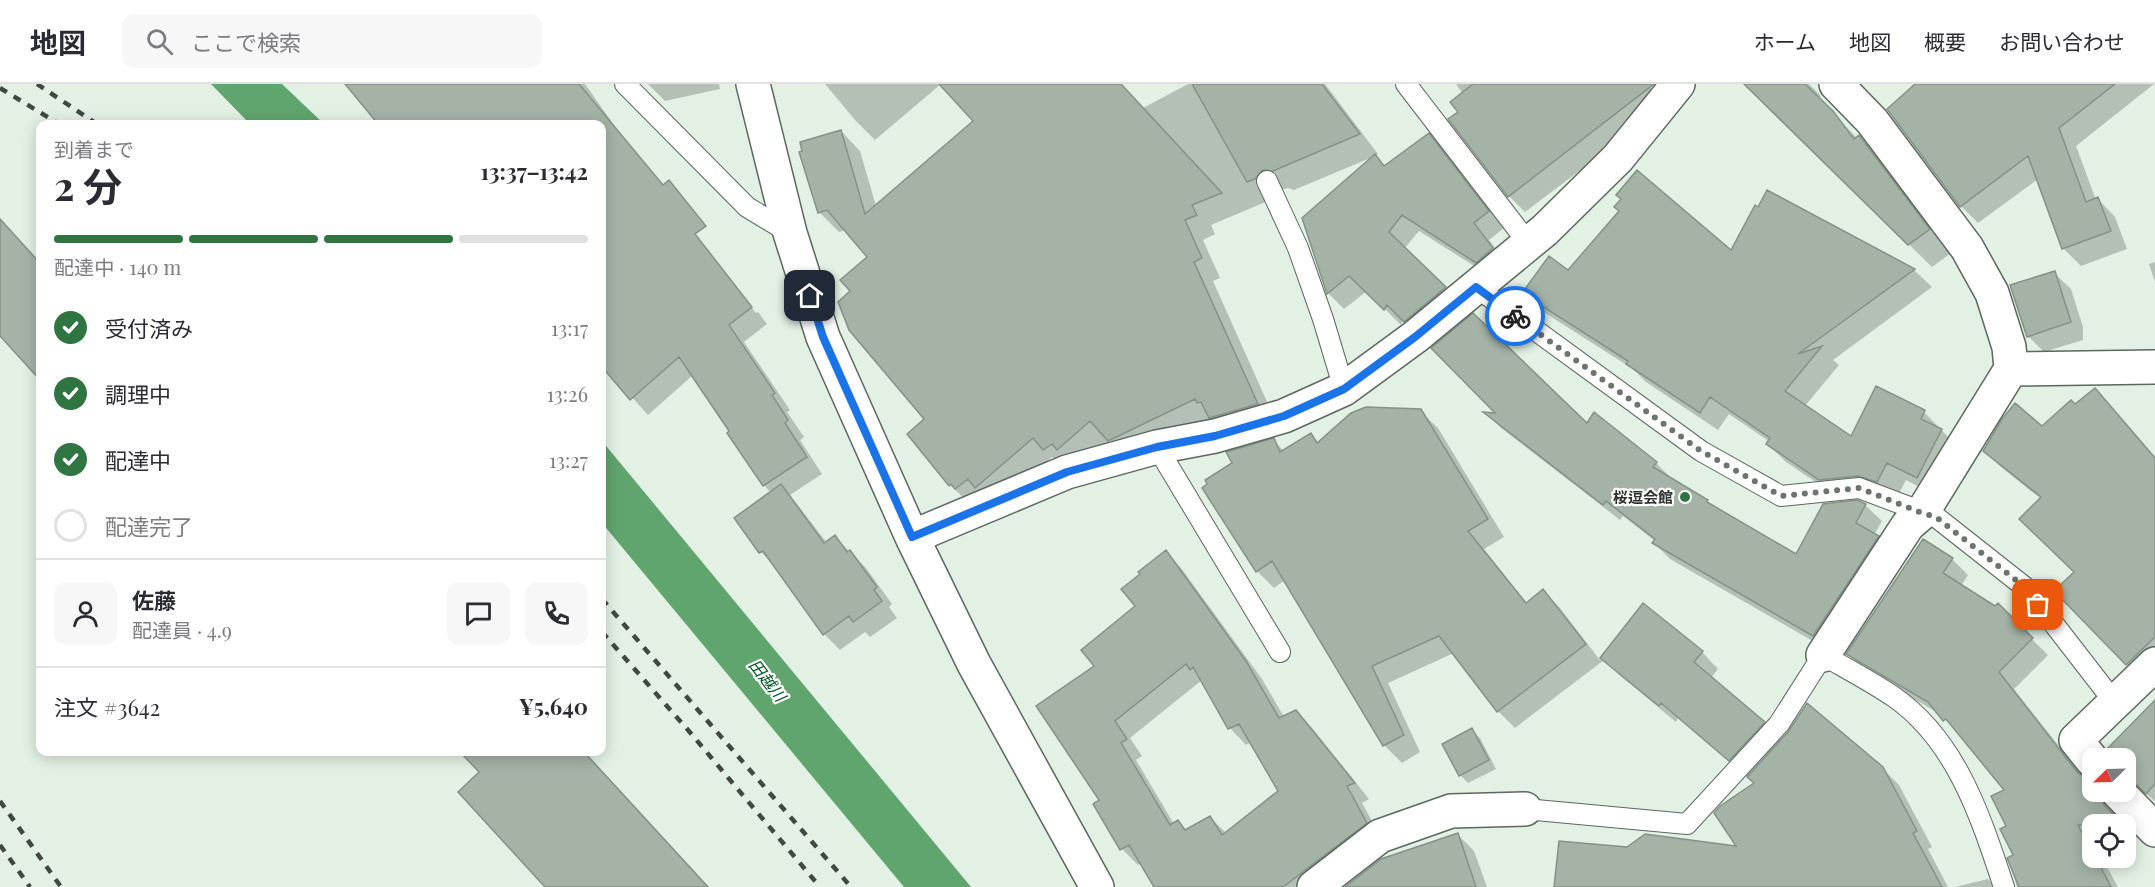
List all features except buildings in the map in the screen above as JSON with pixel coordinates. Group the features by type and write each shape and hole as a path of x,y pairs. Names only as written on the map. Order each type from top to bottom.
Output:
{"street":[{"path":"753,84 790,233 823,337 912,537 974,664 1097,887"},
{"path":"912,537 1067,472 1157,447 1215,436 1284,416 1344,389 1415,337 1529,244 1618,158 1678,84"},
{"path":"1823,655 1908,525 1922,513 2011,369 2009,347 1992,293 1967,248 1872,121 1836,84"},
{"path":"2011,369 2155,367"},
{"path":"2082,748 2076,740 2155,664"},
{"path":"2128,802 2155,830"},
{"path":"1314,887 1380,836 1451,811 1525,809"}],"lane":[{"path":"625,84 747,207 790,233"},
{"path":"1406,84 1529,244"},
{"path":"1267,181 1298,248 1344,389"},
{"path":"1476,287 1701,451 1781,496 1859,488 1936,517 2026,588 2115,704"},
{"path":"1157,447 1280,652"},
{"path":"1525,809 1687,824 1779,724 1823,655 1895,698 1930,729 1957,767 1984,825 2004,887"}],"water":[{"path":"211,84 282,84 320,120 246,120"},
{"name":"田越川","path":"606,446 971,887 904,887 606,528"}],"railway":[{"path":"37,84 91,120"},
{"path":"0,88 52,120"},
{"path":"606,604 851,887"},
{"path":"606,637 820,887"},
{"path":"0,801 61,887"},
{"path":"0,845 30,887"}],"way so far":[{"path":"1515,316 1701,451 1781,496 1859,488 1936,517 2026,588 2038,605"}],"place":[{"name":"桜逗会館","path":"1685,497"}],"route":[{"path":"810,296 823,337 912,537 1067,472 1157,447 1215,436 1284,416 1344,389 1415,337 1476,287 1515,316"}]}
